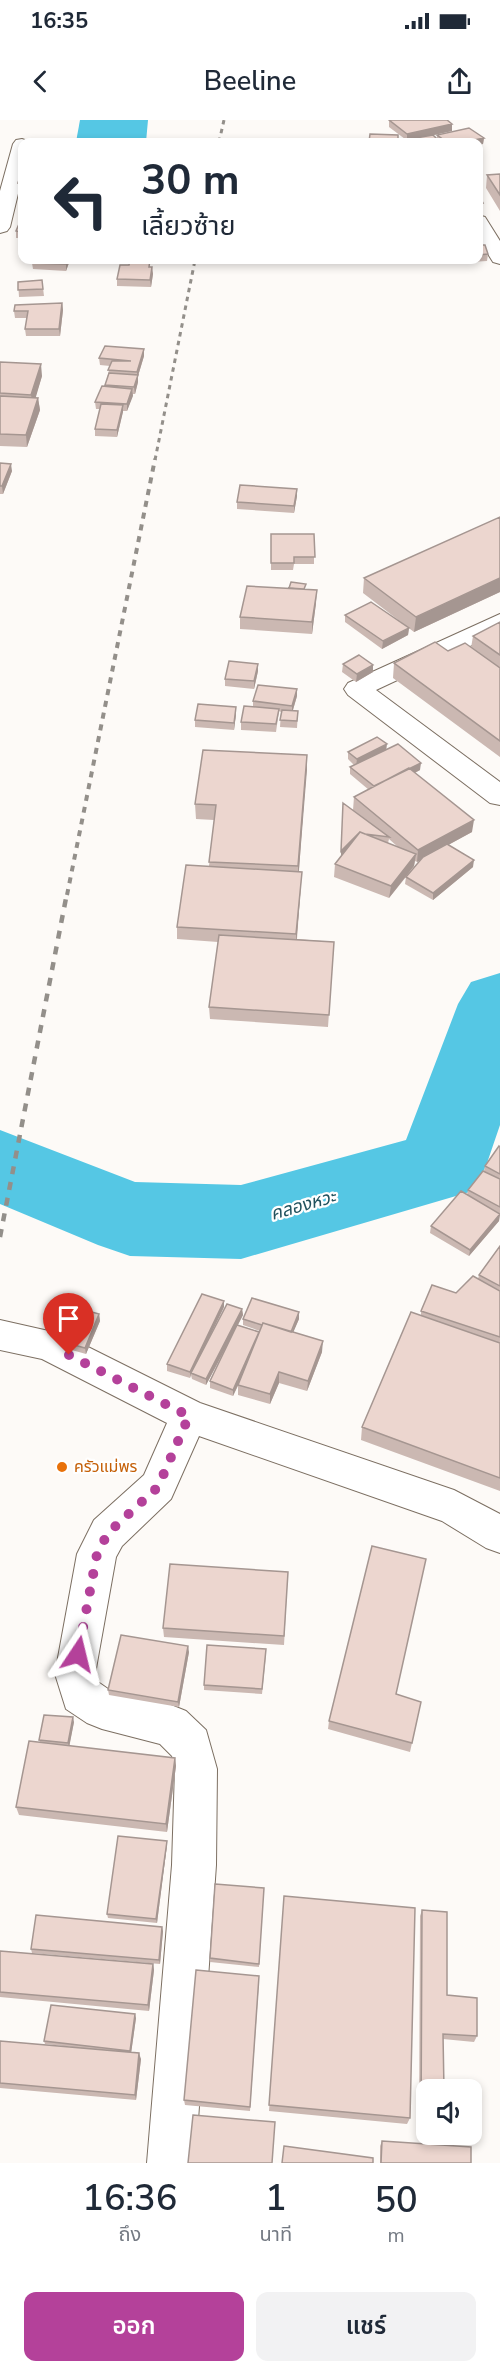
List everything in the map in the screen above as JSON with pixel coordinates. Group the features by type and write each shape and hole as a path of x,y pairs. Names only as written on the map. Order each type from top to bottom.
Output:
{"street":[{"path":"0,227 18,161"},
{"path":"483,229 500,258"},
{"path":"500,622 357,689 500,796"},
{"path":"0,1335 49,1345 189,1416 454,1508 500,1535"},
{"path":"171,2163 194,1865 196,1768 191,1745 171,1726 102,1709 81,1695 75,1674 97,1554 108,1533 158,1487 189,1416"}],"water":[{"path":"80,120 148,120 146,138 77,138"}],"building":[{"path":"389,120 447,120 452,124 407,134"},
{"path":"469,128 484,138 441,138 437,135"},
{"path":"370,134 398,135 398,138 370,138"},
{"path":"433,135 436,138 416,138"},
{"path":"500,174 500,195 487,175"},
{"path":"483,245 485,245 488,254 483,254"},
{"path":"149,264 149,267 152,267 150,280 117,279 120,265"},
{"path":"42,280 43,289 18,290 18,282"},
{"path":"62,303 59,329 25,329 28,311 14,311 15,305"},
{"path":"105,346 144,349 137,372 108,370 112,361 131,361 99,358"},
{"path":"0,362 41,364 31,395 0,393"},
{"path":"109,373 138,375 134,387 105,385"},
{"path":"102,386 132,389 127,404 95,402"},
{"path":"0,396 38,398 26,435 0,434"},
{"path":"101,404 123,405 117,430 95,429"},
{"path":"0,463 11,464 2,486 0,486"},
{"path":"240,485 297,489 294,506 237,502"},
{"path":"500,517 500,578 416,617 364,578"},
{"path":"271,534 314,534 315,557 294,557 294,563 271,563"},
{"path":"291,582 306,584 304,589 289,588"},
{"path":"247,586 317,590 312,622 240,617"},
{"path":"371,602 409,628 383,641 345,615"},
{"path":"500,622 500,655 473,636"},
{"path":"435,642 448,651 465,643 500,668 500,741 394,663"},
{"path":"359,655 373,665 357,674 343,664"},
{"path":"229,661 258,664 254,681 225,679"},
{"path":"258,685 297,689 292,706 253,701"},
{"path":"198,704 236,707 234,723 195,720"},
{"path":"244,706 279,709 276,724 241,722"},
{"path":"282,710 298,711 297,721 280,720"},
{"path":"377,737 387,744 357,759 348,752"},
{"path":"398,744 421,763 374,786 350,767"},
{"path":"203,750 307,755 298,866 209,862 216,805 195,804"},
{"path":"409,768 474,820 418,850 354,797"},
{"path":"343,803 389,837 360,832 341,851"},
{"path":"360,832 416,854 391,886 335,864"},
{"path":"447,844 474,860 433,893 406,877 423,857"},
{"path":"186,865 302,872 296,934 177,927"},
{"path":"219,935 334,942 329,1015 209,1007"},
{"path":"500,1147 500,1174 485,1166"},
{"path":"483,1171 500,1179 500,1207 468,1190"},
{"path":"461,1191 500,1214 470,1250 431,1226"},
{"path":"500,1246 500,1286 479,1275"},
{"path":"473,1276 500,1291 500,1337 421,1311 432,1285 456,1293"},
{"path":"202,1294 224,1301 190,1372 167,1364"},
{"path":"252,1298 299,1312 291,1332 243,1319"},
{"path":"227,1304 242,1309 206,1379 191,1373"},
{"path":"81,1309 99,1314 85,1348 67,1343"},
{"path":"411,1312 500,1343 500,1478 362,1427"},
{"path":"263,1323 323,1341 308,1381 279,1372 270,1394 238,1385"},
{"path":"237,1325 259,1332 233,1390 210,1381"},
{"path":"372,1546 426,1559 396,1694 421,1702 412,1743 329,1721"},
{"path":"170,1564 288,1572 284,1636 163,1628"},
{"path":"121,1635 188,1646 178,1702 108,1690"},
{"path":"207,1645 266,1649 262,1689 204,1685"},
{"path":"44,1715 73,1717 68,1743 39,1740"},
{"path":"29,1741 175,1758 166,1824 16,1807"},
{"path":"118,1836 167,1841 156,1919 107,1914"},
{"path":"215,1884 264,1888 259,1964 210,1958"},
{"path":"284,1896 415,1908 410,2118 269,2105"},
{"path":"422,1910 447,1912 447,1995 477,1998 477,2036 443,2034 444,2079 421,2079"},
{"path":"36,1915 162,1927 159,1960 31,1949"},
{"path":"0,1951 153,1964 148,2005 0,1992"},
{"path":"196,1970 259,1976 250,2107 184,2100"},
{"path":"51,2005 135,2014 130,2051 44,2041"},
{"path":"0,2041 139,2053 135,2095 0,2083"},
{"path":"193,2115 275,2122 272,2163 188,2163"},
{"path":"382,2141 471,2147 471,2163 381,2163"},
{"path":"284,2146 373,2158 373,2163 282,2163"}],"waterway":[{"name":"คลองหวะ","path":"0,1166 130,1219 241,1222 441,1166 500,1004"}],"railway":[{"path":"220,138 224,120"},
{"path":"155,460 194,264"},
{"path":"67,895 155,459"},
{"path":"0,1237 67,893"}],"place":[{"name":"ครัวแม่พร","path":"62,1467"}],"route":[{"path":"69,1355 189,1416 158,1487 108,1533 97,1554 78,1654"}]}
